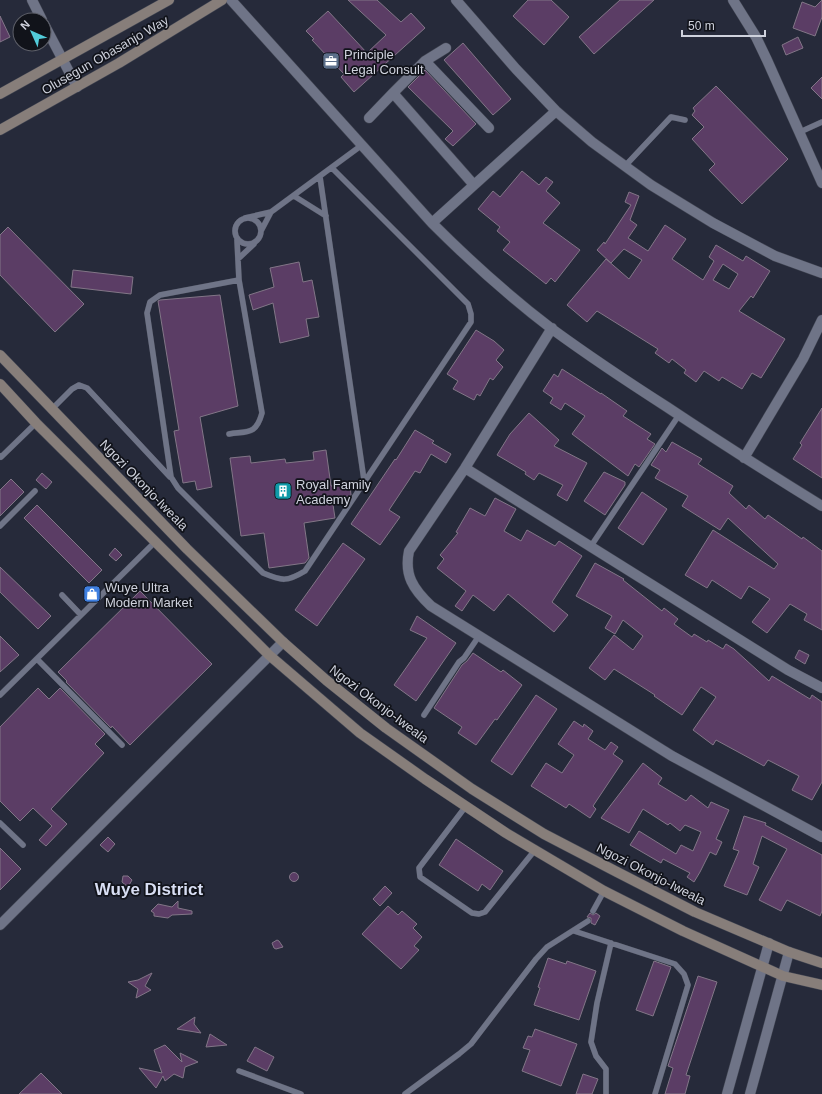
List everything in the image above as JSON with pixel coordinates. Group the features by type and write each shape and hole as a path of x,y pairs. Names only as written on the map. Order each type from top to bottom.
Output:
{"street":[{"path":"32,0 38,12"},
{"name":"Olusegun Obasanjo Way","path":"0,94 169,0"},
{"name":"Olusegun Obasanjo Way","path":"0,130 120,64 222,0"},
{"path":"231,0 432,223 458,249 552,328 744,458 822,506"},
{"path":"456,0 556,111 592,142 651,185 713,224 775,256 822,273"},
{"path":"733,0 756,37 768,60 822,184"},
{"path":"52,40 77,87"},
{"path":"369,118 425,61 446,48"},
{"path":"425,61 489,128"},
{"path":"393,93 474,184"},
{"path":"432,223 556,111"},
{"path":"744,458 803,359 822,320"},
{"path":"552,328 465,468 409,551 407,561 408,572 413,585 430,606 672,756 822,837"},
{"name":"Ngozi Okonjo-Iweala","path":"0,355 187,549 283,642 326,680 386,728 472,789 544,834 689,908 790,952 822,963"},
{"path":"0,384 155,542 269,655 360,733 506,833 604,890 682,931 762,967 783,976 822,985"},
{"path":"465,468 788,670 822,688"},
{"path":"0,925 283,642"},
{"path":"727,1094 769,943"},
{"path":"750,1094 790,952"}],"lane":[{"path":"625,166 672,117 685,120"},
{"path":"800,132 822,122"},
{"path":"229,434 253,430 259,424 262,413 239,280 237,240 234,231 235,227 237,223 245,218 271,212 362,145"},
{"path":"52,409 72,389 79,385 87,388 171,477 178,488 263,573 277,579 292,579 305,571 364,480 471,322 471,314 468,304 332,168"},
{"path":"320,177 364,480"},
{"path":"294,196 326,216"},
{"path":"238,259 260,236 271,212"},
{"path":"245,218 254,220 260,227 261,231"},
{"path":"237,240 245,245 254,243"},
{"path":"171,477 147,313 150,302 160,295 239,280"},
{"path":"591,546 679,415"},
{"path":"0,456 1,457 36,422"},
{"path":"0,526 35,491"},
{"path":"0,695 155,542"},
{"path":"62,595 81,615"},
{"path":"424,716 458,662 464,658 479,636"},
{"path":"37,658 122,745"},
{"path":"466,806 419,868 419,873 420,877 472,913 479,914 484,912 535,850"},
{"path":"0,823 23,845"},
{"path":"593,912 604,890"},
{"path":"405,1094 471,1044 536,959 547,947 588,921"},
{"path":"574,931 675,964 684,974 688,985 655,1094"},
{"path":"606,1094 606,1069 596,1056 591,1042 597,1003 611,943"},
{"path":"240,1071 301,1094"}],"building":[{"path":"348,0 377,0 401,22 411,13 425,28 354,92 341,77 344,74 312,40 314,39 306,31 328,11 367,53 386,35"},
{"path":"528,0 551,0 569,17 544,45 513,16"},
{"path":"620,0 654,0 594,54 579,37"},
{"path":"822,0 822,17 815,36 793,28 802,2 815,7"},
{"path":"0,16 10,37 0,42"},
{"path":"798,37 803,48 786,55 782,45"},
{"path":"463,43 511,99 493,115 444,60"},
{"path":"425,70 476,124 453,146 445,139 453,131 408,87"},
{"path":"822,77 822,99 811,88"},
{"path":"716,86 788,159 742,204 709,170 715,164 692,139 704,127 692,115 695,111 693,108"},
{"path":"522,171 539,185 546,177 553,182 546,191 560,203 543,223 580,250 555,282 551,278 546,284 503,250 510,242 497,231 500,227 478,209 493,191 500,197"},
{"path":"629,192 639,196 630,220 637,225 628,238 648,251 665,225 686,239 672,259 703,280 714,261 709,257 716,245 743,261 746,256 770,271 753,298 751,296 739,311 785,339 761,378 752,373 742,389 722,377 719,381 704,371 696,382 684,373 686,370 672,359 669,363 655,353 658,349 597,311 587,322 567,305 606,259 629,279 642,260 624,249 611,263 597,250 604,242 605,244 631,205 625,202","holes":["723,264 738,274 729,289 713,280"]},
{"path":"8,227 84,304 55,332 0,275 0,235"},
{"path":"299,262 303,282 312,280 319,317 306,319 309,336 280,343 273,303 253,310 249,295 274,287 270,268"},
{"path":"73,270 133,277 131,294 71,287"},
{"path":"220,295 238,406 200,417 212,487 197,490 195,481 183,483 174,431 179,430 158,301"},
{"path":"476,330 494,341 504,350 496,360 503,367 493,380 490,378 480,396 477,394 474,400 453,389 458,381 447,374"},
{"path":"562,369 627,411 623,416 651,434 647,439 655,444 639,467 635,464 628,476 572,434 585,416 565,403 561,410 550,403 553,398 543,391 554,374 558,377"},
{"path":"822,408 822,478 793,459 802,445 800,443"},
{"path":"529,413 559,440 554,446 587,463 567,501 557,495 563,485 539,473 534,480 525,474 526,472 497,455 510,434"},
{"path":"415,430 434,441 432,443 451,454 446,463 431,454 420,473 415,471 389,510 400,517 380,545 351,524"},
{"path":"672,442 702,459 698,464 733,486 729,493 746,509 749,505 765,519 768,515 822,551 822,630 804,620 807,614 790,604 767,633 752,622 770,599 749,586 741,599 712,580 707,588 685,575 713,530 774,569 778,564 728,518 720,530 682,506 688,496 655,478 660,470 651,465 662,448 666,452"},
{"name":"Royal Family Academy","path":"326,450 331,486 350,485 351,495 332,498 335,518 304,523 309,558 305,563 269,568 264,533 241,536 230,458 250,456 251,463 285,459 286,463 314,460 313,452"},
{"path":"604,472 625,482 625,485 605,515 584,501"},
{"path":"42,473 52,482 46,489 36,480"},
{"path":"11,479 24,492 0,516 0,490"},
{"path":"642,492 667,509 643,545 618,528"},
{"path":"495,498 516,509 504,531 521,541 527,530 555,546 559,541 582,556 552,602 568,615 554,632 508,594 494,611 473,595 462,611 455,606 466,591 437,568 444,559 440,555 458,533 456,532 470,508 485,516"},
{"path":"37,505 102,570 89,583 24,518"},
{"path":"343,543 365,559 317,626 295,610"},
{"path":"115,548 122,555 116,561 109,555"},
{"path":"595,563 624,579 623,580 662,611 664,608 678,619 674,624 692,637 694,634 723,649 726,644 734,649 769,681 772,676 810,699 812,695 822,702 822,782 812,800 792,790 799,776 768,760 764,766 716,740 713,745 693,730 716,697 701,687 682,715 654,696 655,695 614,669 605,680 589,668 614,635 633,650 643,636 623,620 615,634 605,628 612,616 576,596"},
{"path":"0,567 51,616 38,629 0,592"},
{"path":"140,591 212,664 130,745 112,726 111,728 58,672"},
{"path":"417,616 456,643 416,701 394,685 427,638 410,630"},
{"path":"0,636 19,655 0,672"},
{"path":"799,650 809,655 805,664 795,658"},
{"path":"473,653 501,672 503,670 522,685 497,720 495,719 476,745 458,733 462,727 434,708 462,665"},
{"path":"38,688 49,699 60,688 105,734 95,744 104,753 51,809 67,824 46,846 39,840 52,826 33,808 20,821 0,801 0,727"},
{"path":"536,695 557,709 512,775 491,761"},
{"path":"574,721 583,727 584,724 593,731 588,739 605,750 611,742 618,747 613,754 623,761 593,806 596,809 590,818 569,804 566,808 531,786 546,763 562,773 574,755 558,744"},
{"path":"643,763 662,778 658,784 686,801 691,795 708,808 711,802 729,810 716,839 722,842 716,855 710,852 694,882 687,877 690,873 663,859 661,863 630,845 639,831 676,854 681,845 693,851 701,832 685,825 680,831 670,823 668,825 643,809 629,833 601,818"},
{"path":"744,816 766,823 765,825 822,855 822,911 820,916 787,900 781,911 759,900 787,849 762,836 753,864 759,867 747,895 724,886 739,851 733,849"},
{"path":"108,837 115,844 108,852 100,845"},
{"path":"456,839 503,871 490,890 482,884 478,891 439,865"},
{"path":"0,848 21,869 0,890"},
{"path":"292,873 296,873 298,877 296,881 292,881 290,879 290,875"},
{"path":"123,876 128,876 132,880 128,887 122,882"},
{"path":"385,886 392,893 380,906 373,899"},
{"path":"178,901 178,908 192,911 192,914 172,915 168,918 154,916 154,913 151,911 158,904 172,907"},
{"path":"388,906 398,915 402,911 417,924 413,928 422,937 414,946 419,950 401,969 362,934"},
{"path":"590,913 593,915 596,913 600,916 595,925 591,923 591,918 587,917"},
{"path":"277,940 283,947 276,949 274,948 272,943"},
{"path":"548,958 566,964 567,961 596,971 579,1020 534,1005 540,988 538,987"},
{"path":"654,961 671,967 653,1016 636,1010"},
{"path":"152,973 145,986 151,990 136,998 138,989 128,982 138,980"},
{"path":"698,976 717,982 686,1075 690,1076 685,1094 665,1094 673,1068 668,1066"},
{"path":"195,1017 194,1024 201,1033 177,1029"},
{"path":"535,1029 577,1044 561,1086 522,1071 530,1050 523,1048 528,1036 532,1037"},
{"path":"210,1034 227,1045 206,1047"},
{"path":"165,1045 182,1062 180,1053 198,1062 185,1067 183,1078 174,1074 165,1081 163,1076 156,1088 139,1068 162,1073 154,1050"},
{"path":"255,1047 274,1057 267,1071 247,1061"},
{"path":"41,1073 62,1094 19,1094"},
{"path":"583,1074 598,1079 592,1094 576,1094"}],"place":[{"name":"Principle Legal Consult","path":"331,61"},
{"name":"Royal Family Academy","path":"283,491"},
{"name":"Wuye Ultra Modern Market","path":"92,594"}],"district":[{"name":"Wuye District","path":"149,889"}]}
